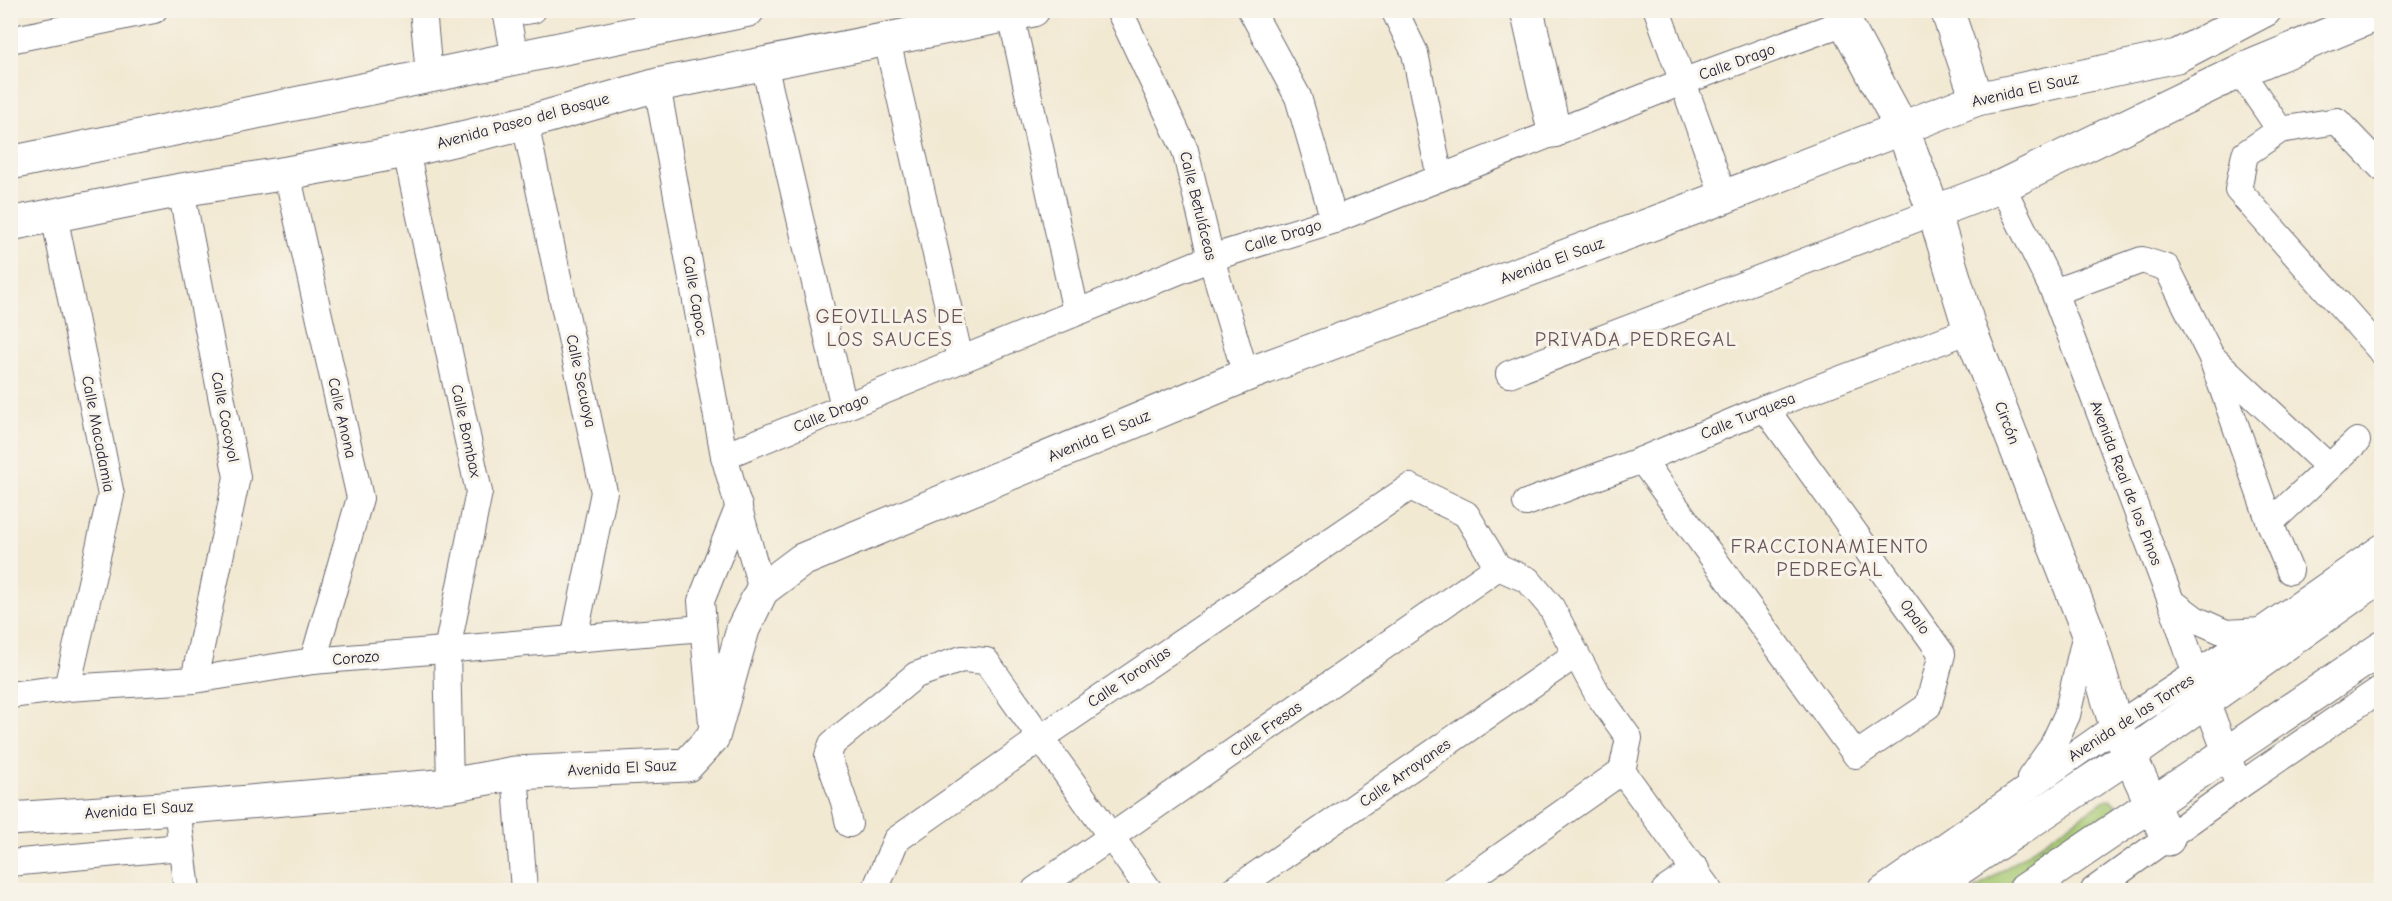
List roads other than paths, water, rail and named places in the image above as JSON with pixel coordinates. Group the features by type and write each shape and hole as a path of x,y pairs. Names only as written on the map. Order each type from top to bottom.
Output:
{"main road":[{"path":"10,163 748,10"},
{"path":"1527,10 1554,131"},
{"path":"1947,10 1977,99"},
{"name":"Avenida El Sauz","path":"10,819 177,808 450,785 515,773 687,765 713,737 743,629 762,590 802,560 1246,375 1724,197 1977,99 2176,56 2257,12"},
{"path":"1934,212 2002,186 2240,71 2382,12"},
{"name":"Avenida Paseo del Bosque","path":"10,224 181,190 406,151 525,123 657,85 1022,13"},
{"name":"Circón","path":"1843,16 1902,128 1934,212 1970,330 2087,629 2116,726 2168,839"},
{"name":"Avenida de las Torres","path":"1927,891 2130,755 2201,688 2382,574"},
{"path":"2025,891 2382,648"}],"street":[{"path":"10,40 154,10"},
{"path":"423,10 429,75"},
{"path":"515,58 506,12 533,10"},
{"name":"Calle Betuláceas","path":"1119,10 1185,150 1211,258 1246,375"},
{"path":"1251,10 1298,97 1334,220"},
{"path":"1394,10 1415,53 1440,178"},
{"path":"1659,11 1724,197"},
{"path":"1022,13 1076,312"},
{"name":"Calle Drago","path":"724,456 1211,258 1334,220 1843,16"},
{"path":"887,40 960,359"},
{"path":"764,64 844,407"},
{"path":"2240,71 2280,130"},
{"name":"Calle Capoc","path":"657,85 724,456 762,590"},
{"path":"2382,168 2337,122 2280,130 2245,154 2238,190 2382,352"},
{"name":"Calle Secuoya","path":"525,123 604,492 574,639"},
{"name":"Calle Bombax","path":"406,151 479,492 447,650 450,785"},
{"name":"Calle Anona","path":"286,173 360,498 313,661"},
{"name":"Avenida Real de los Pinos","path":"2002,186 2054,292 2239,786"},
{"name":"Calle Cocoyol","path":"181,190 237,477 194,680"},
{"path":"1509,374 1934,212"},
{"name":"Calle Macadamia","path":"54,215 111,495 67,688"},
{"path":"2054,292 2142,260 2167,268 2211,356 2270,523 2290,571"},
{"name":"Calle Turquesa","path":"1526,503 1642,460 1765,408 1970,330"},
{"path":"2211,356 2330,467"},
{"name":"Opalo","path":"1642,460 1856,755 1928,706 1942,654 1765,408"},
{"path":"2270,523 2356,441"},
{"name":"Calle Toronjas","path":"874,891 896,840 1041,738 1410,487 1466,514 1498,567"},
{"path":"713,737 701,601 739,507"},
{"name":"Avenida de las Torres","path":"1882,891 2116,726 2201,688 2261,632 2382,547"},
{"path":"1453,891 1622,771 1629,738 1597,693 1551,607 1528,580 1498,567"},
{"name":"Calle Fresas","path":"1035,891 1498,567"},
{"path":"2170,601 2195,619 2226,633 2261,632"},
{"name":"Corozo","path":"10,695 67,688 194,680 313,661 703,628"},
{"path":"2017,795 2052,747 2067,715 2087,629"},
{"name":"Calle Arrayanes","path":"1234,891 1575,655"},
{"path":"849,824 828,756 832,744 916,675 962,659 986,661 1149,891"},
{"path":"2094,891 2239,786 2382,688"},
{"path":"1622,771 1696,869 1709,891"},
{"path":"515,773 524,891"},
{"path":"177,808 187,891"},
{"path":"10,863 181,847"},
{"path":"1665,891 1696,869"}],"district":[{"name":"GEOVILLAS DE LOS SAUCES","path":"890,328"},
{"name":"PRIVADA PEDREGAL","path":"1636,339"},
{"name":"FRACCIONAMIENTO PEDREGAL","path":"1830,558"}]}
